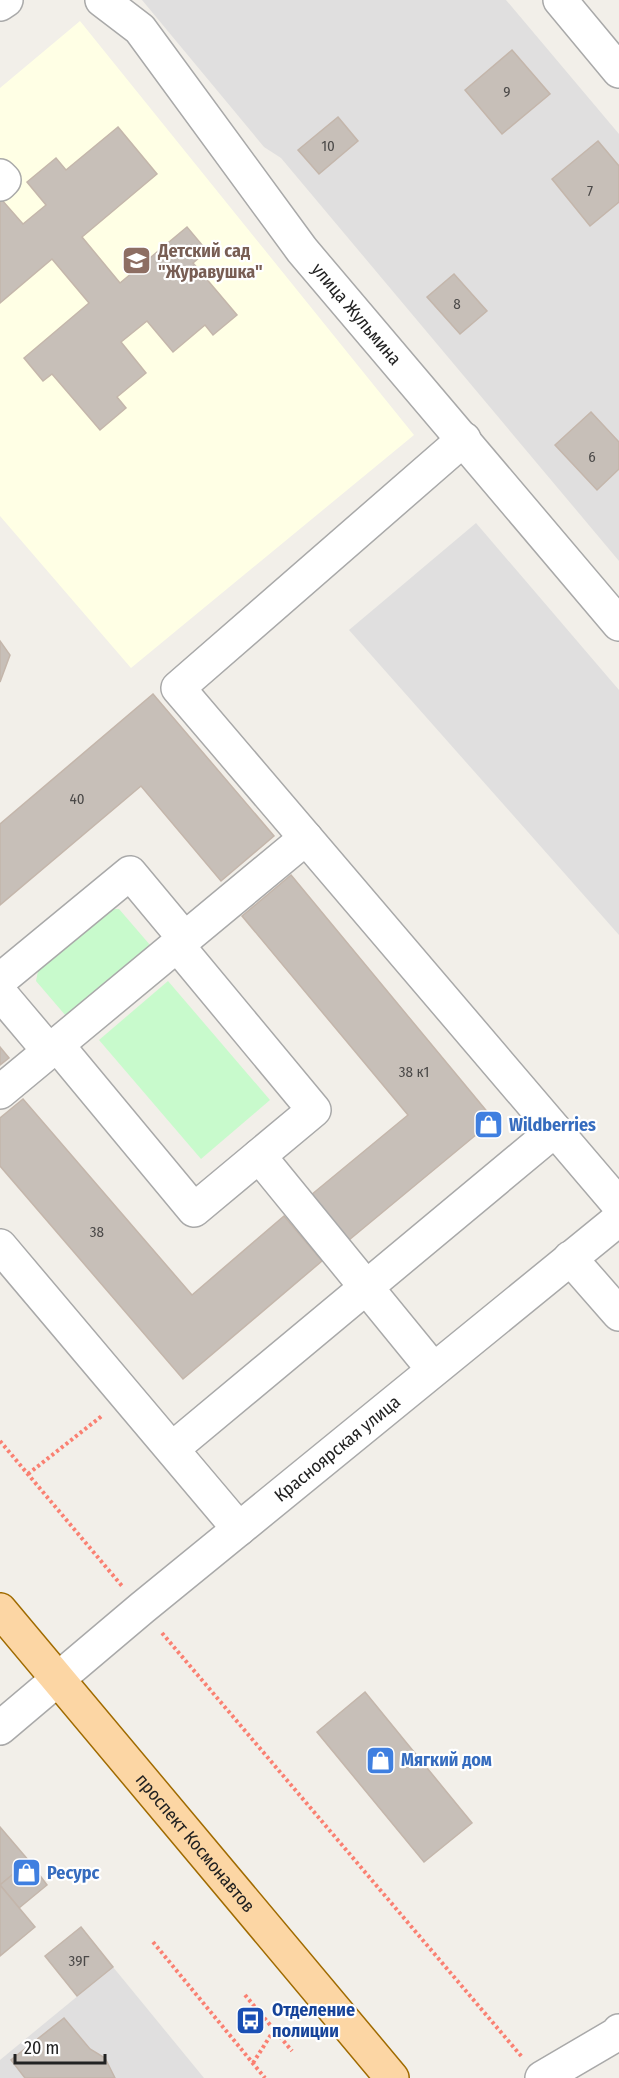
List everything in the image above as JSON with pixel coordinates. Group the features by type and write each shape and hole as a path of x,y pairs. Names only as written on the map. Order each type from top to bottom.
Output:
{"main road":[{"name":"проспект Космонавтов","path":"0,1610 392,2078"}],"street":[{"path":"0,4 6,0"},
{"name":"улица Жульмина","path":"102,0 140,29 302,250 619,624"},
{"path":"561,0 619,71"},
{"path":"0,176 4,180 0,184"},
{"path":"464,439 178,688 619,1205"},
{"path":"0,1092 306,838"},
{"path":"0,980 130,873 181,942 314,1110 194,1210 53,1048 0,993"},
{"path":"172,1449 555,1130"},
{"path":"259,1156 434,1369"},
{"name":"Красноярская улица","path":"0,1728 142,1608 619,1220"},
{"path":"0,1246 239,1529"},
{"path":"570,1258 619,1314"},
{"path":"533,2069 617,2034 619,2031"}],"path":[{"path":"28,1474 127,1396"},
{"path":"0,1441 533,2069"},
{"path":"153,1942 265,2078"},
{"path":"245,1995 292,2051"},
{"path":"253,2063 274,2030"}],"shaded area":[{"path":"142,0 506,0 619,134 619,561 281,158 264,147"},
{"name":"Детский сад \"Журавушка\"","path":"80,21 414,435 131,668 0,516 0,88"},
{"path":"476,523 619,690 619,935 349,630"},
{"path":"113,1967 204,2078 0,2078 0,2060"}],"green space":[{"path":"112,909 119,909 150,945 149,954 66,1016 36,981 38,971"},
{"path":"168,981 270,1100 201,1159 99,1040"}],"building":[{"path":"512,50 550,94 502,134 465,90"},
{"path":"338,117 358,141 319,174 298,150"},
{"path":"118,127 157,174 82,237 120,283 187,227 207,251 193,263 237,315 213,335 205,325 173,352 147,321 121,342 146,373 117,397 126,408 100,430 52,374 43,381 24,358 89,303 52,259 0,303 0,202 2,200 23,224 46,205 27,182 56,158 66,170"},
{"path":"598,141 619,166 619,202 590,226 552,179"},
{"path":"454,274 487,311 460,334 427,297"},
{"path":"591,412 619,442 619,469 597,490 555,445"},
{"path":"0,641 10,655 0,682"},
{"path":"153,694 274,836 221,881 141,786 0,905 0,824"},
{"path":"291,875 494,1120 349,1240 311,1195 408,1115 242,916"},
{"path":"0,1047 9,1058 0,1065"},
{"path":"23,1099 192,1295 284,1216 322,1261 183,1379 0,1166 0,1118"},
{"name":"Мягкий дом","path":"365,1692 472,1823 424,1862 317,1732"},
{"path":"0,1827 29,1861 0,1885"},
{"name":"Ресурс","path":"29,1861 47,1885 19,1908 0,1885"},
{"path":"0,1885 35,1927 0,1956"},
{"path":"81,1927 113,1967 77,1996 45,1956"},
{"path":"64,2018 90,2049 105,2058 115,2078 25,2078 11,2060"}],"place":[{"name":"Детский сад \"Журавушка\"","path":"137,261"},
{"name":"Wildberries","path":"488,1125"},
{"name":"Мягкий дом","path":"380,1760"},
{"name":"Ресурс","path":"26,1873"},
{"name":"Отделение полиции","path":"251,2020"}]}
